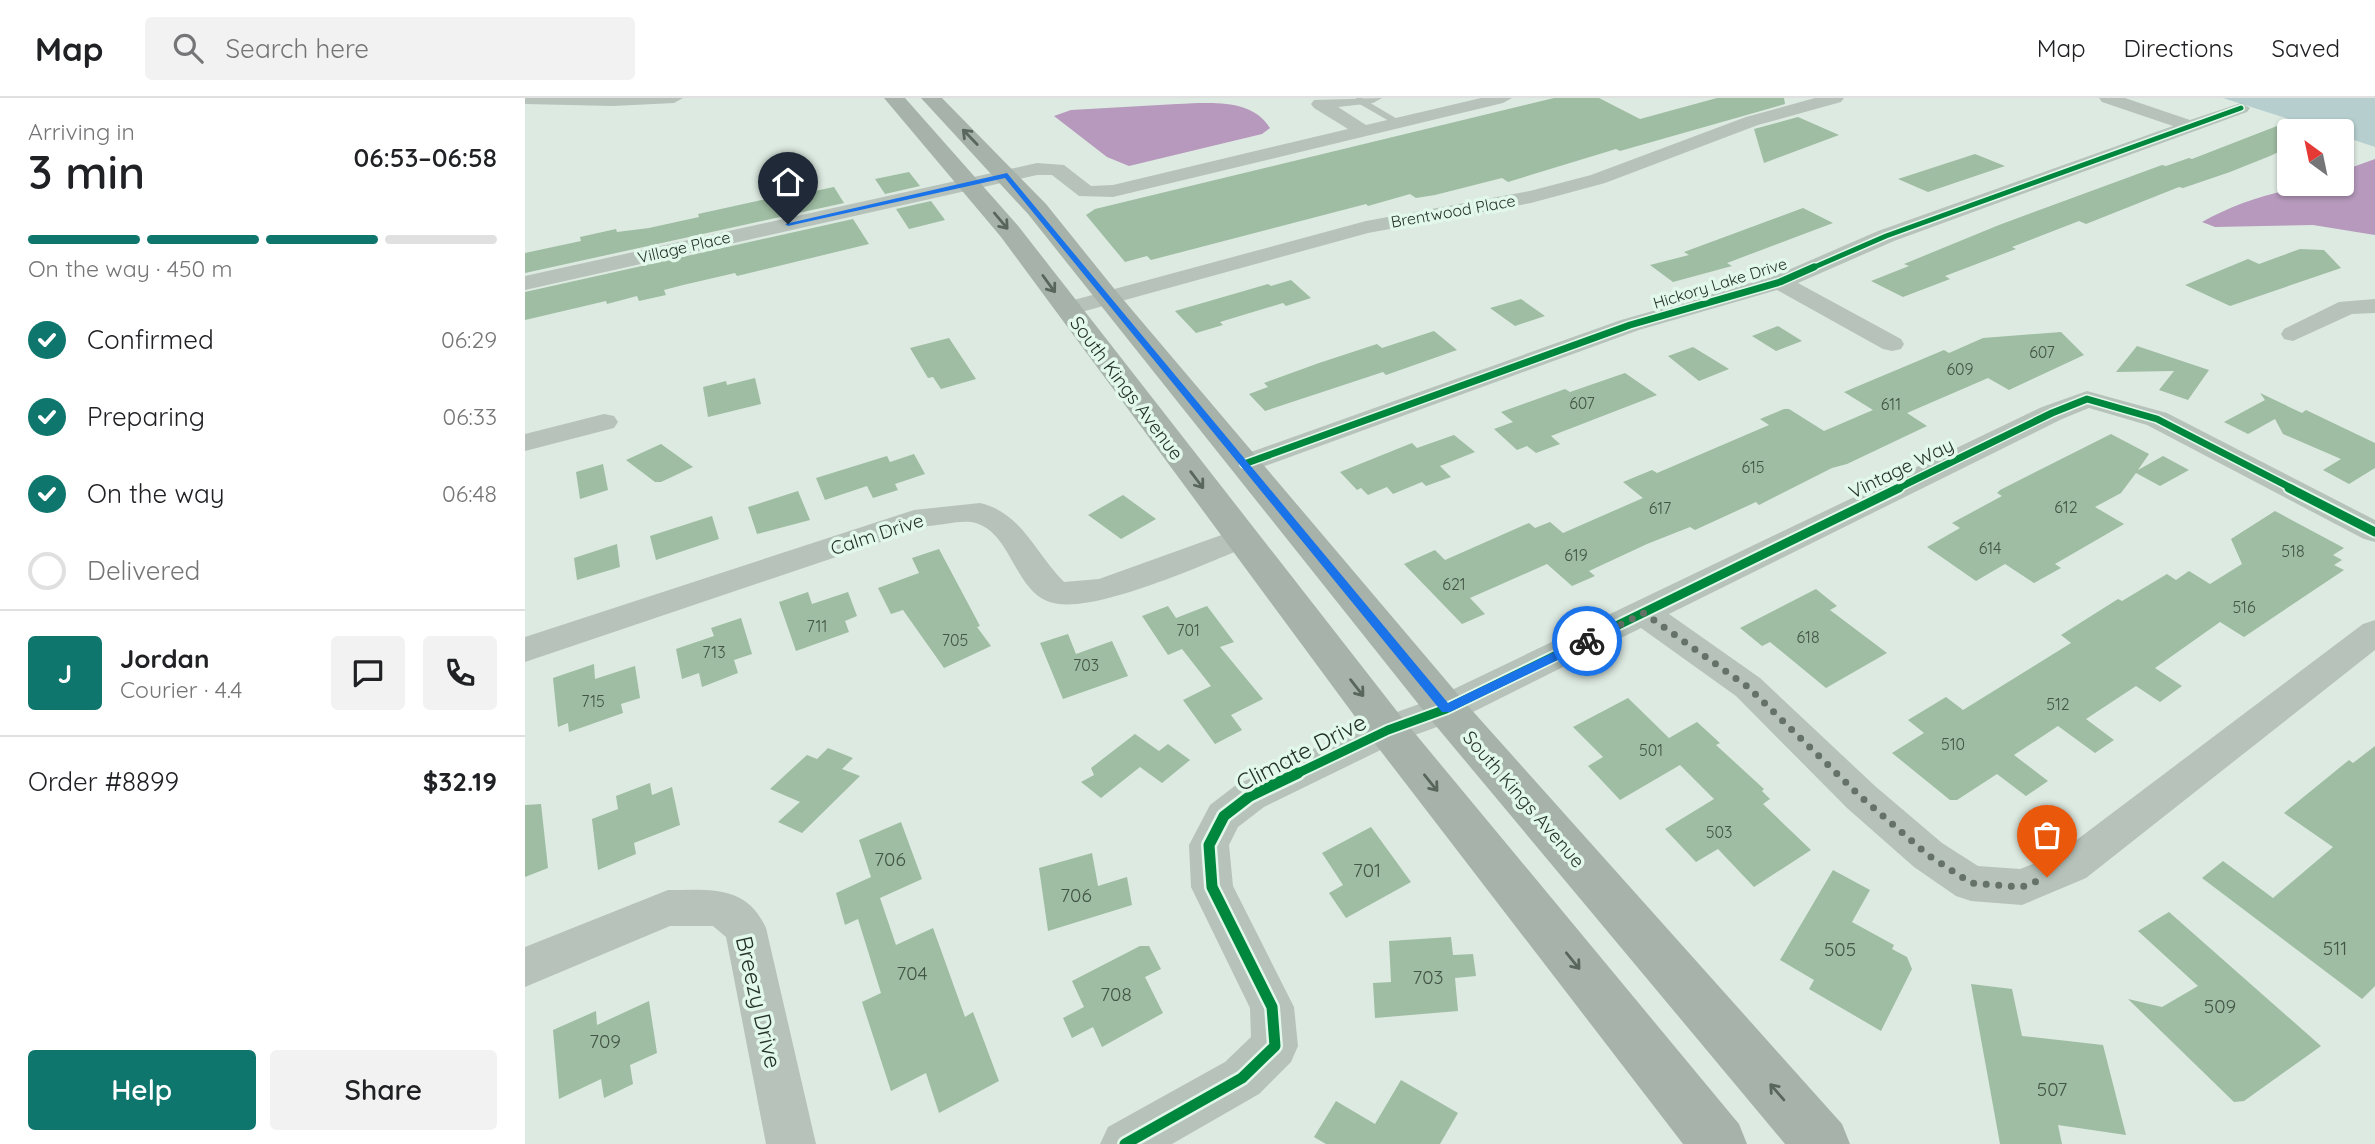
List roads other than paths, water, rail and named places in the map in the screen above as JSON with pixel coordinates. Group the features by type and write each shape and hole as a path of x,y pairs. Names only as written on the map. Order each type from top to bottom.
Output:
{"main road":[{"name":"South Kings Avenue","path":"894,98 970,183 1388,730 1719,1144"},
{"name":"South Kings Avenue","path":"931,98 1007,175 1446,709 1822,1144"}],"street":[{"path":"525,99 613,101 674,98"},
{"name":"Village Place","path":"525,283 1037,169 1057,169 1086,192 1104,193 1503,98"},
{"name":"Brentwood Place","path":"1067,309 1366,227 1531,197 1585,183 1660,158 1752,121 1835,98"},
{"path":"2108,98 2189,126"},
{"path":"1363,131 1320,104 1366,99"},
{"name":"Hickory Lake Drive","path":"1244,464 1630,325 1780,282 1886,236 2241,108"},
{"path":"1780,282 1892,344"},
{"path":"2293,334 2347,307 2375,306"},
{"name":"Vintage Way","path":"1446,709 2087,399 2157,419 2375,531"},
{"path":"525,443 604,422"},
{"name":"Calm Drive","path":"525,650 925,517 980,512 1003,525 1035,572 1056,593 1102,590 1241,538"},
{"path":"1644,613 1748,687 1861,797 1928,855 1971,883 2022,887 2072,866 2375,632"},
{"name":"Climate Drive","path":"1125,1144 1242,1079 1275,1046 1272,1007 1212,887 1209,845 1224,816 1250,796 1388,730 1446,709"},
{"name":"Breezy Drive","path":"525,967 668,908 722,908 745,929 791,1144"}],"lane":[{"path":"1366,99 1399,123"}]}
